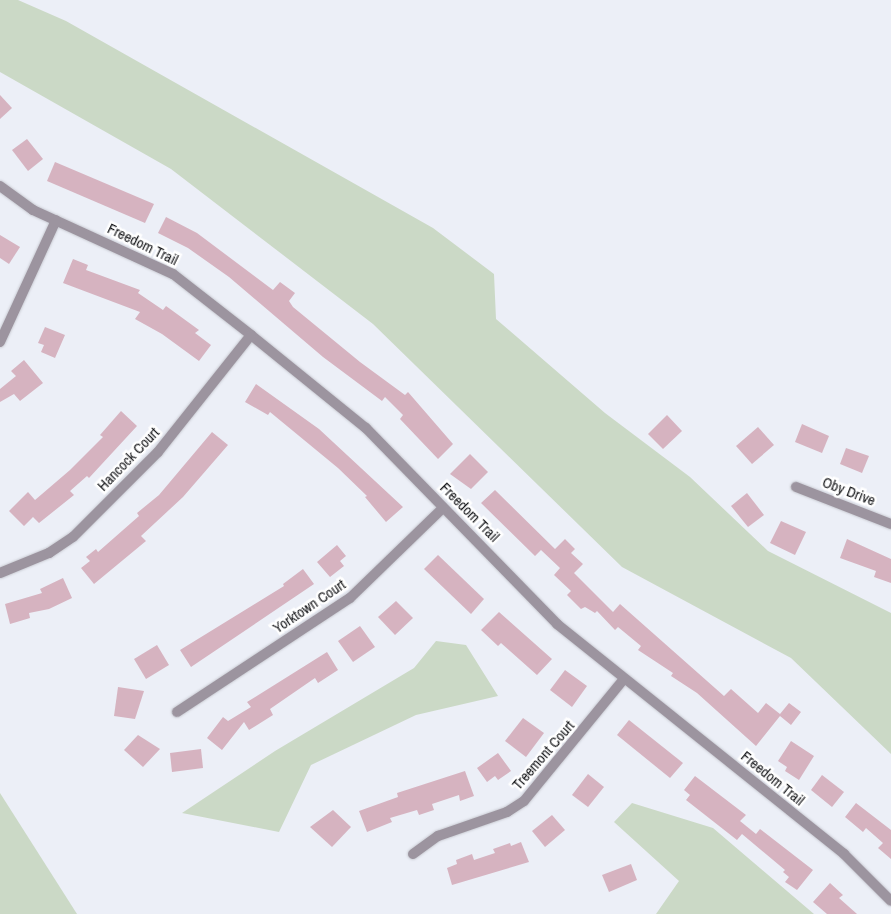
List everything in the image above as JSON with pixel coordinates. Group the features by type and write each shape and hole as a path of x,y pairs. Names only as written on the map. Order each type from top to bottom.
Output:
{"street":[{"name":"Freedom Trail","path":"0,186 33,210 173,274 251,335 366,428 557,624 844,854 891,901"},
{"path":"0,342 56,220"},
{"name":"Hancock Court","path":"0,573 49,553 73,537 158,452 251,335"},
{"name":"Oby Drive","path":"796,487 891,524"},
{"name":"Yorktown Court","path":"177,712 350,598 443,508"},
{"name":"Treemont Court","path":"413,854 438,836 507,812 524,801 624,679"}],"green space":[{"path":"0,0 18,0 66,21 433,228 494,274 496,319 605,413 690,477 768,551 891,613 891,754 791,658 622,567 373,324 171,169 0,72"},
{"path":"436,641 466,645 498,696 416,715 311,765 279,832 182,813 275,751 414,668"},
{"path":"0,793 77,914 0,914"},
{"path":"632,803 713,828 814,914 656,914 679,881 614,822"}],"building":[{"path":"0,95 12,108 0,119"},
{"path":"27,139 43,159 28,171 12,150"},
{"path":"55,162 154,204 145,223 47,181"},
{"path":"166,217 197,233 273,290 280,282 295,293 289,301 293,307 360,362 405,395 408,392 453,444 438,459 400,419 403,415 385,397 382,401 323,357 229,277 188,248 158,233"},
{"path":"0,235 20,247 9,264 0,258"},
{"path":"73,259 88,265 86,270 140,290 138,293 163,310 166,306 199,330 195,333 211,345 199,361 162,334 135,319 140,312 63,283"},
{"path":"45,327 65,335 55,358 41,352 44,345 38,343"},
{"path":"24,360 43,383 20,401 14,394 0,402 0,389 16,376 11,371"},
{"path":"256,384 319,429 403,507 386,522 365,497 367,496 338,468 270,412 268,415 245,402"},
{"path":"121,411 137,426 89,478 87,476 70,491 74,495 39,523 33,517 24,526 9,511 28,492 35,500 70,470 103,437 100,435"},
{"path":"667,415 682,431 663,449 648,434"},
{"path":"802,424 829,436 822,453 795,442"},
{"path":"758,427 774,445 752,464 736,446"},
{"path":"212,432 228,445 183,497 141,536 146,541 94,584 81,568 90,561 86,557 96,549 98,552 139,516 137,513 159,495"},
{"path":"846,448 869,456 862,473 840,464"},
{"path":"470,454 488,472 471,489 450,474"},
{"path":"495,490 555,549 565,539 575,549 571,553 583,564 574,573 613,612 620,604 724,696 731,689 758,713 766,703 780,714 789,703 801,712 791,725 780,716 756,746 697,693 671,676 673,673 638,650 641,646 618,627 615,630 597,611 595,613 585,607 581,609 567,595 571,591 554,575 560,568 541,550 535,556 481,503"},
{"path":"747,493 764,515 748,527 731,506"},
{"path":"781,521 806,532 795,555 770,543"},
{"path":"847,539 891,559 891,583 874,577 876,571 840,558"},
{"path":"337,545 346,556 340,561 344,566 330,577 317,562"},
{"path":"438,555 484,599 471,614 424,569"},
{"path":"303,569 314,584 191,667 180,650 284,586 283,584"},
{"path":"63,578 72,598 49,609 29,613 30,618 10,624 5,604 42,593 40,589"},
{"path":"396,601 413,618 395,635 378,617"},
{"path":"499,612 552,659 537,675 501,643 498,646 481,630"},
{"path":"360,626 375,647 353,662 338,641"},
{"path":"157,645 169,665 146,679 134,659"},
{"path":"327,652 338,670 318,683 315,678 270,709 273,715 249,730 244,722 222,750 207,738 223,717 228,721 251,707 247,702"},
{"path":"565,670 587,686 572,707 550,690"},
{"path":"118,687 144,691 135,719 114,716"},
{"path":"523,718 544,733 526,757 505,741"},
{"path":"629,720 683,763 670,778 617,735"},
{"path":"138,735 160,749 143,767 124,750"},
{"path":"791,741 814,756 799,780 785,771 787,767 778,761"},
{"path":"201,749 203,768 172,772 170,753"},
{"path":"498,753 511,771 498,780 495,776 487,782 477,768"},
{"path":"465,771 474,796 460,801 459,795 432,804 434,810 419,815 417,810 390,818 392,822 367,832 359,811 398,797 397,793"},
{"path":"588,774 604,787 588,807 572,795"},
{"path":"822,775 844,792 832,807 811,790"},
{"path":"695,776 746,815 740,821 756,834 760,829 813,870 797,890 785,882 789,877 783,872 785,870 742,834 737,840 686,800 690,795 684,790"},
{"path":"856,803 891,830 891,859 878,848 883,843 866,828 863,832 845,817"},
{"path":"333,810 351,827 332,847 310,827"},
{"path":"552,815 565,830 545,847 532,831"},
{"path":"521,842 529,862 452,885 447,868 457,864 456,860 472,854 474,860 495,853 493,849 510,843 511,846"},
{"path":"631,864 637,880 609,892 602,875"},
{"path":"830,883 843,895 839,898 857,914 827,914 813,902"}]}
